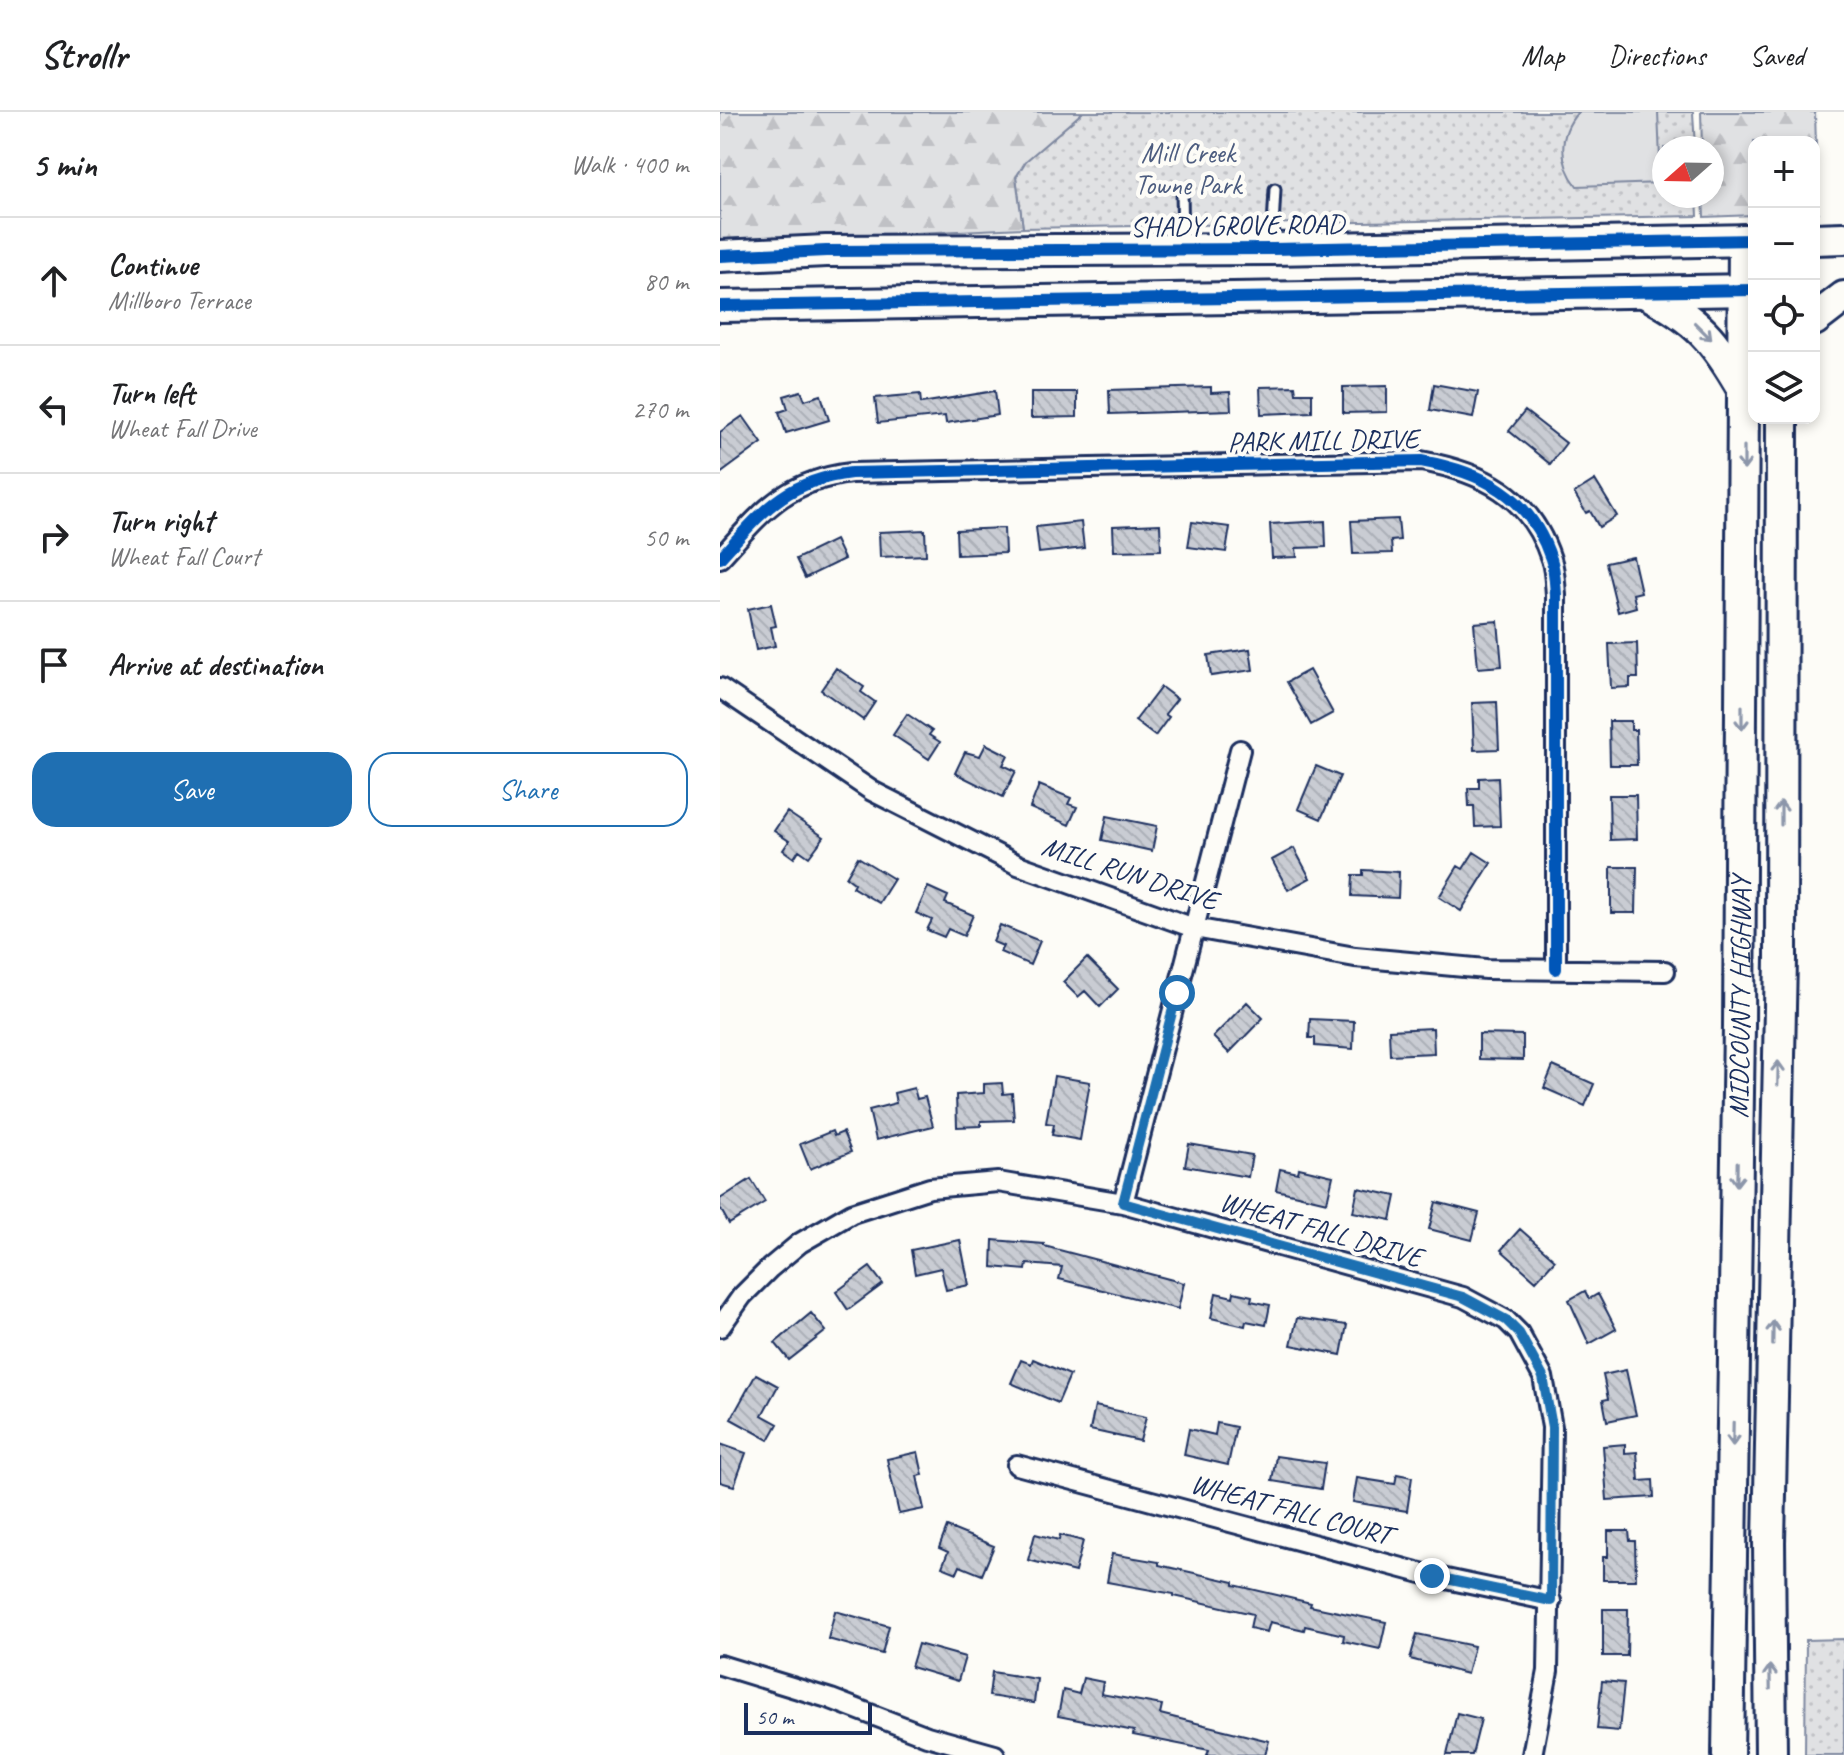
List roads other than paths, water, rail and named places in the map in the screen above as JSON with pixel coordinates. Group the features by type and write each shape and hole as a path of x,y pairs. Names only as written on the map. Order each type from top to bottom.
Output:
{"main road":[{"path":"1820,239 1844,238"},
{"name":"SHADY GROVE ROAD","path":"720,256 826,251 1272,249 1748,240"},
{"path":"1820,287 1844,286"},
{"path":"720,306 1748,290"},
{"path":"1642,292 1672,307 1701,328 1722,353 1744,391"},
{"path":"1820,315 1844,297"},
{"name":"MIDCOUNTY HIGHWAY","path":"1728,1755 1739,1026 1744,391 1748,324"},
{"name":"MIDCOUNTY HIGHWAY","path":"1771,1755 1769,1542 1781,959 1782,424"}],"street":[{"name":"PARK MILL DRIVE","path":"720,558 761,513 795,488 821,477 851,473 1421,461 1457,467 1491,482 1512,498 1531,520 1551,559 1555,583 1556,969"},
{"name":"MILL RUN DRIVE","path":"720,688 872,791 1018,865 1194,928 1355,957 1486,969 1665,971"},
{"path":"1123,1203 1240,750"},
{"name":"WHEAT FALL DRIVE","path":"720,1327 742,1296 800,1243 852,1213 930,1188 998,1182 1123,1203 1463,1297 1506,1320 1519,1333 1543,1377 1552,1427 1548,1671 1532,1755"},
{"name":"WHEAT FALL COURT","path":"1017,1465 1432,1576 1551,1601"},
{"path":"720,1665 831,1699 927,1736 995,1755"}],"lane":[{"path":"1272,249 1275,189"},
{"path":"1182,191 1183,250"}],"park label":[{"name":"Mill Creek Towne Park","path":"1188,168"}]}
